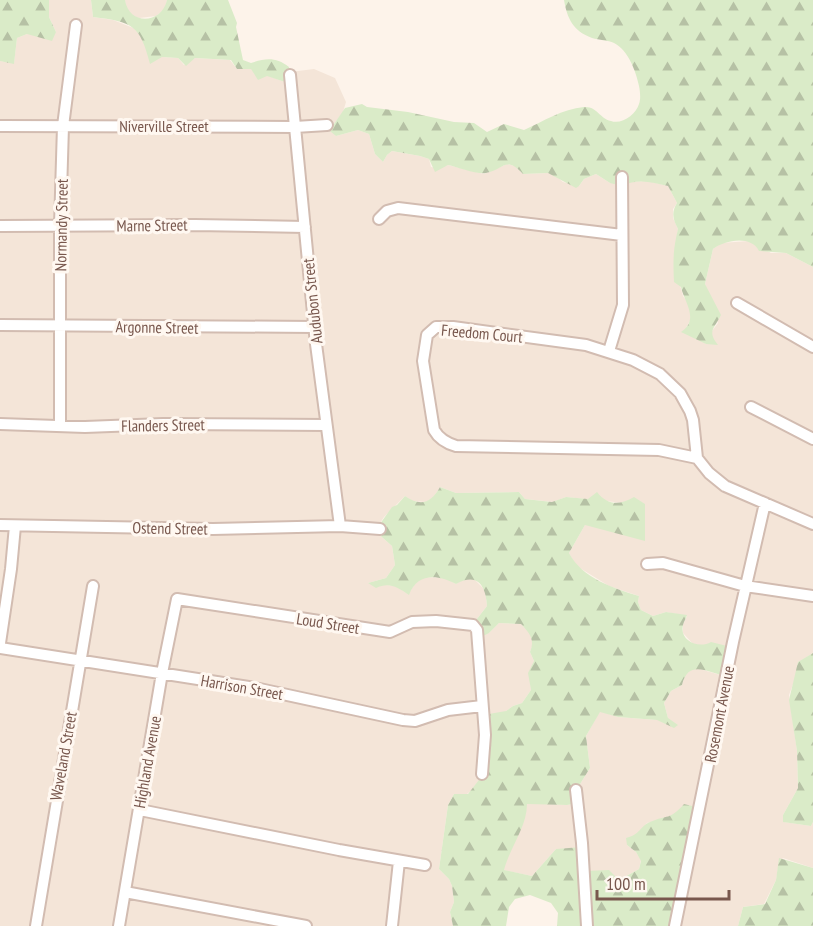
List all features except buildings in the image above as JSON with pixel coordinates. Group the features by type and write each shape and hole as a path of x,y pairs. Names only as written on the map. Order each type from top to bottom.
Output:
{"street":[{"name":"Normandy Street","path":"60,425 60,226 63,126 76,25"},
{"name":"Audubon Street","path":"290,75 315,327 340,526"},
{"name":"Niverville Street","path":"0,126 295,127 327,124"},
{"path":"609,351 623,305 622,177"},
{"path":"379,219 387,211 398,208 622,235"},
{"name":"Marne Street","path":"0,226 304,227"},
{"path":"737,303 813,347"},
{"name":"Argonne Street","path":"0,326 315,327"},
{"name":"Freedom Court","path":"436,327 571,342 609,351 645,366 660,374 674,386 686,402 693,420 697,458 659,450 456,446 446,443 434,430 423,360 427,335 436,327"},
{"path":"751,407 813,440"},
{"name":"Flanders Street","path":"0,424 85,427 163,424 326,425"},
{"path":"697,458 724,486 813,524"},
{"name":"Rosemont Avenue","path":"675,926 745,586 765,503"},
{"name":"Ostend Street","path":"0,525 213,529 340,526 380,529"},
{"path":"0,643 15,525"},
{"path":"647,564 663,563 745,586 813,596"},
{"name":"Waveland Street","path":"36,926 93,586"},
{"name":"Loud Street","path":"177,599 390,632 412,622 467,623 477,627 482,706"},
{"name":"Highland Avenue","path":"119,926 162,673 177,599"},
{"name":"Harrison Street","path":"0,648 255,688 403,720 415,721 448,710 482,706"},
{"path":"482,706 485,735 482,774"},
{"path":"576,790 587,926"},
{"path":"140,810 425,865"},
{"path":"392,926 399,861"},
{"path":"125,892 306,926"}],"shaded area":[{"path":"49,0 91,0 93,17 113,20 136,29 145,44 162,57 178,58 184,65 195,58 230,60 237,69 251,69 290,84 290,72 314,69 335,78 346,102 343,112 334,124 328,126 336,136 358,130 369,134 375,154 383,162 392,151 429,159 431,167 439,168 448,165 484,174 507,164 515,166 523,174 548,173 563,182 579,186 584,179 596,174 610,183 648,181 668,186 677,203 673,209 673,218 678,229 674,262 683,296 689,304 691,319 686,328 706,344 718,323 705,284 713,249 721,243 749,241 771,253 786,253 813,267 813,653 799,662 789,695 797,751 798,788 783,815 784,822 811,826 813,822 813,868 783,858 779,862 776,880 764,904 743,907 738,926 675,926 674,816 647,823 633,837 627,845 636,852 641,860 639,869 621,879 585,871 556,849 532,876 503,870 527,803 566,805 578,803 577,789 590,768 586,736 600,711 618,717 657,720 668,718 664,703 671,691 682,685 685,675 691,670 696,668 724,676 705,646 693,644 683,633 683,625 687,616 666,612 653,616 641,610 638,602 639,596 609,586 575,565 569,553 585,525 624,503 566,497 553,502 525,499 519,492 456,493 440,487 433,498 426,502 412,501 405,496 384,517 375,531 392,546 395,565 386,578 368,583 396,586 408,594 417,581 424,577 445,578 456,584 465,578 475,580 485,590 487,606 473,624 489,633 499,623 521,624 532,635 533,644 530,652 534,661 530,678 531,690 522,703 506,711 482,776 467,794 454,794 448,805 439,869 449,879 452,886 454,902 450,912 453,926 0,926 0,61 14,63 17,38 27,34 56,32 49,17"},
{"path":"125,0 167,0 165,9 156,16 139,18 132,16 126,9"}],"green space":[{"path":"0,0 49,0 49,17 56,32 52,41 27,34 17,38 14,64 0,61"},
{"path":"91,0 125,0 133,14 146,19 159,14 167,0 228,0 237,23 243,60 251,63 266,59 280,61 289,67 291,84 267,76 258,80 251,69 237,69 231,60 195,58 186,66 178,58 162,57 150,64 138,33 126,24 93,17"},
{"path":"564,0 813,0 813,267 786,253 759,251 755,246 744,241 731,241 713,249 705,284 721,315 712,333 718,345 706,344 681,332 687,327 690,316 681,287 674,282 674,255 678,229 673,213 677,203 668,186 639,181 622,186 610,183 596,174 584,179 576,188 548,173 523,174 512,165 505,165 482,173 448,165 435,172 429,159 420,156 392,151 383,162 375,154 369,134 358,130 336,136 325,127 334,124 345,108 362,104 367,107 408,112 454,122 474,123 487,132 504,124 524,130 561,113 584,107 592,108 615,122 628,118 637,108 640,100 638,80 631,62 614,43 592,38 580,32 569,18"},
{"path":"440,487 456,493 519,492 525,499 552,502 566,497 588,499 597,492 605,500 614,503 624,502 634,497 645,504 645,541 585,525 569,553 582,569 599,581 639,596 638,602 641,610 653,616 666,612 687,615 683,631 691,642 701,645 711,642 731,647 724,676 704,670 693,670 685,677 682,685 671,691 664,703 668,718 678,725 674,728 657,720 618,717 600,712 586,736 590,768 577,789 578,803 527,804 524,821 504,870 532,876 556,849 582,847 585,871 609,870 621,879 639,869 641,861 636,852 627,845 626,838 634,835 650,822 671,815 684,804 700,808 675,926 557,926 558,913 551,903 530,895 515,899 509,907 506,926 453,926 450,912 454,902 452,886 449,879 439,869 448,805 454,794 468,794 482,776 483,715 506,711 522,703 531,690 528,673 534,661 530,652 531,637 521,624 499,623 489,633 479,638 473,624 487,606 485,592 475,580 470,579 456,584 442,578 428,577 417,583 409,595 393,586 385,585 376,588 368,583 386,578 395,565 392,546 375,531 392,507 405,496 425,502 433,497"},
{"path":"813,653 813,822 811,826 783,822 783,815 798,788 797,751 789,700 798,662"},
{"path":"779,858 813,868 813,926 738,926 743,907 765,904 776,880"}]}
